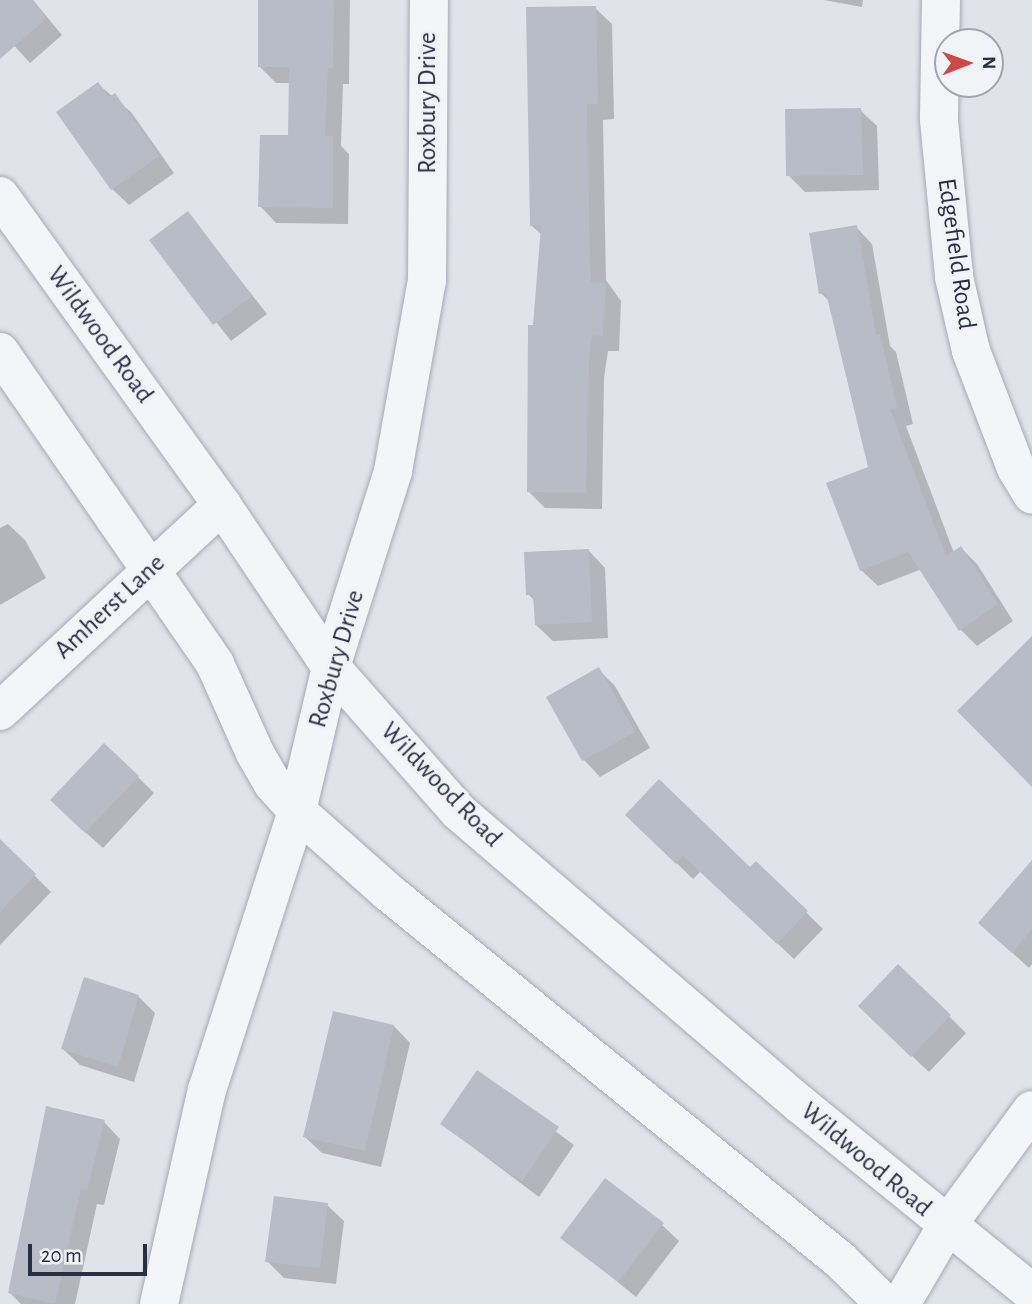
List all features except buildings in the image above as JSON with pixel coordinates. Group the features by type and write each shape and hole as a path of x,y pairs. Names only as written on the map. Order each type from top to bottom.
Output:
{"street":[{"name":"Roxbury Drive","path":"159,1304 207,1090 297,811 331,667 393,471 427,280 429,0"},
{"name":"Edgefield Road","path":"941,0 939,120 954,277 971,351 1016,468 1032,495"},
{"name":"Wildwood Road","path":"0,196 222,505 331,667 459,812 946,1227 1032,1293"},
{"path":"0,352 215,664 273,784 297,811 388,892 840,1260 885,1304"},
{"name":"Amherst Lane","path":"0,712 150,569 222,505"},
{"path":"901,1304 946,1227 1032,1110"}]}
